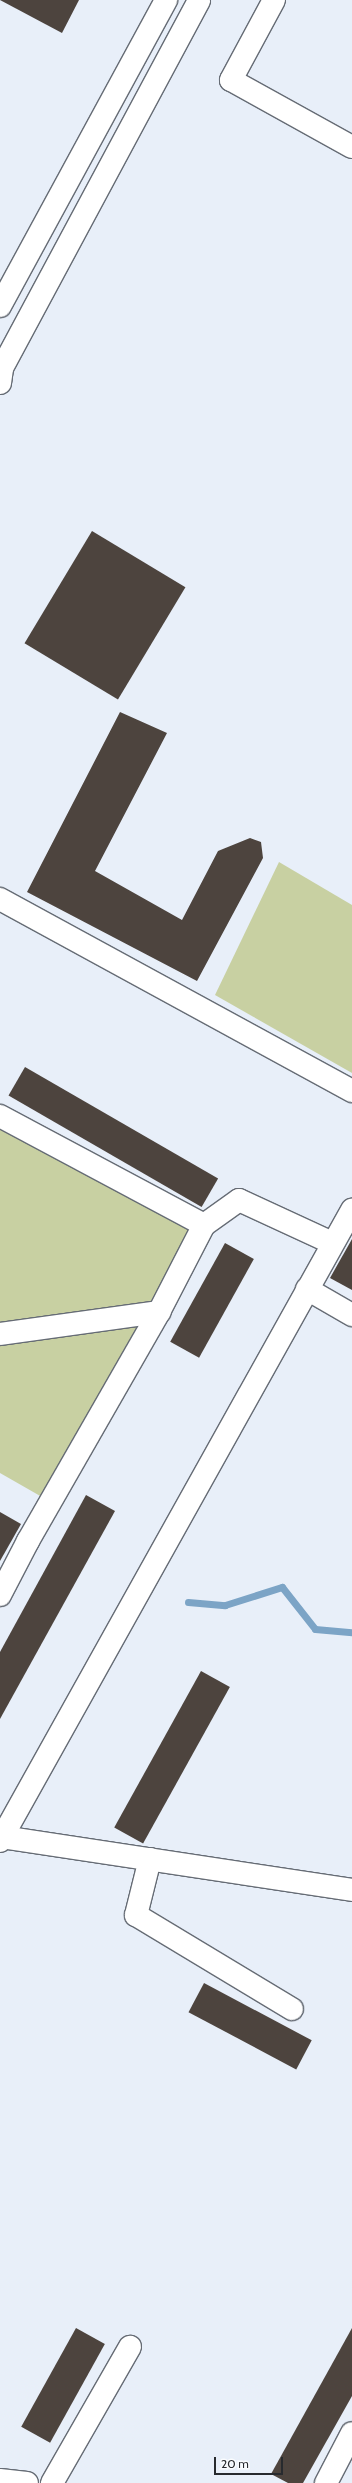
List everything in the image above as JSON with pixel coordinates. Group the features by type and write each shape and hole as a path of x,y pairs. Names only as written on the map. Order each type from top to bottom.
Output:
{"street":[{"path":"0,306 166,0"},
{"path":"0,382 2,368 199,0"},
{"path":"274,0 231,80 352,147"},
{"path":"0,899 352,1091"},
{"path":"0,1099 5,1118 204,1225"},
{"path":"3,1583 160,1312 204,1225 238,1200 332,1243"},
{"path":"352,1210 332,1243 1,1839 150,1859 352,1890"},
{"path":"307,1288 352,1315"},
{"path":"0,1334 160,1312"},
{"path":"150,1859 136,1915 292,2009"},
{"path":"52,2483 130,2347"},
{"path":"326,2483 352,2433"},
{"path":"0,2480 27,2483"}],"green space":[{"path":"279,862 352,905 352,1073 215,995"},
{"path":"0,1128 191,1230 42,1497 0,1473"}],"building":[{"path":"0,0 79,0 62,33"},
{"path":"92,531 185,587 118,699 25,643"},
{"path":"120,712 167,733 95,871 182,920 218,851 250,838 261,842 263,858 197,981 27,892"},
{"path":"25,1067 218,1178 202,1207 8,1096"},
{"path":"352,1239 352,1290 330,1278"},
{"path":"225,1243 254,1259 199,1358 170,1342"},
{"path":"86,1495 115,1511 0,1719 0,1652"},
{"path":"0,1512 21,1524 0,1561"},
{"path":"201,1671 230,1687 143,1844 114,1828"},
{"path":"204,1983 312,2040 296,2069 189,2012"},
{"path":"76,2328 105,2344 50,2443 21,2427"},
{"path":"352,2328 352,2396 303,2483 288,2483 271,2474"}],"waterway":[{"path":"188,1602 225,1605 282,1587 315,1629 352,1632"}]}
